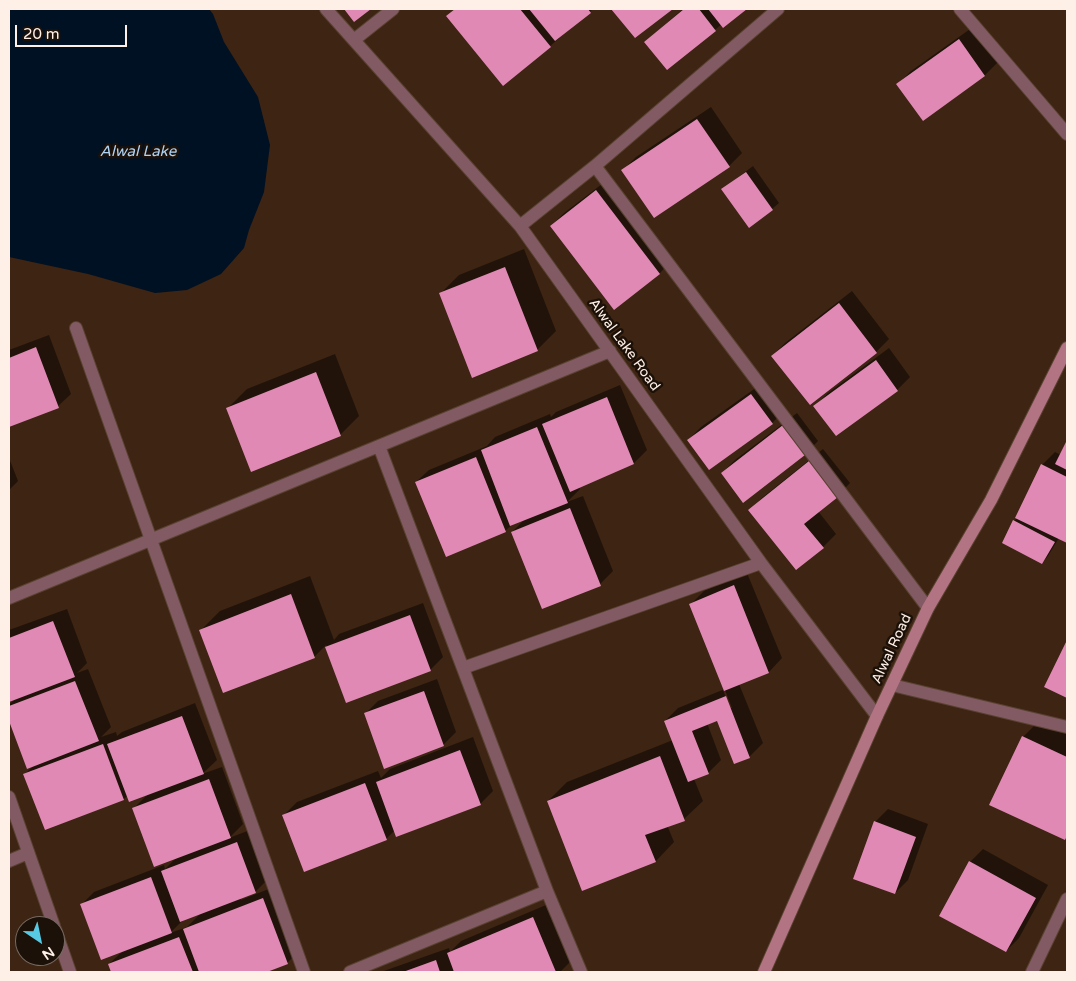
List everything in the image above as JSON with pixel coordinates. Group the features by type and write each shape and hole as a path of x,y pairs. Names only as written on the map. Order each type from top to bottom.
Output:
{"main road":[{"name":"Alwal Road","path":"767,970 877,716 928,608 991,500 1067,348"}],"street":[{"name":"Alwal Lake Road","path":"326,9 520,226 761,563 877,716"},
{"path":"354,40 393,9"},
{"path":"520,226 595,166 778,9"},
{"path":"960,9 1067,134"},
{"path":"595,166 928,608"},
{"path":"76,328 304,972"},
{"path":"9,598 610,351"},
{"path":"379,446 547,891 581,972"},
{"path":"463,668 761,563"},
{"path":"892,685 1067,727"},
{"path":"9,796 50,916"},
{"path":"9,861 28,852"},
{"path":"350,972 547,891"},
{"path":"1032,972 1062,920 1067,899"},
{"path":"65,958 70,972"}],"water":[{"name":"Alwal Lake","path":"9,9 209,9 213,14 224,42 258,97 270,145 264,192 244,248 221,274 187,290 155,293 88,274 9,257"}],"building":[{"path":"344,9 371,9 354,22"},
{"path":"455,9 520,9 551,47 503,86 446,16"},
{"path":"529,9 588,9 591,13 555,41"},
{"path":"611,9 673,9 635,38"},
{"path":"684,9 699,9 716,31 667,70 644,42"},
{"path":"708,9 747,9 723,28"},
{"path":"959,39 985,76 923,121 896,84"},
{"path":"697,119 730,167 654,218 621,170"},
{"path":"746,172 773,210 749,228 721,189"},
{"path":"596,190 660,274 614,310 550,226"},
{"path":"505,267 538,351 472,378 439,293"},
{"path":"839,303 877,353 810,405 771,356"},
{"path":"36,347 59,408 9,427 9,358"},
{"path":"876,360 898,391 836,436 813,406"},
{"path":"316,372 341,436 251,472 226,408"},
{"path":"751,394 773,424 709,470 687,440"},
{"path":"607,397 634,464 570,492 542,424"},
{"path":"783,425 805,455 743,503 721,473"},
{"path":"537,427 568,503 510,526 481,450"},
{"path":"1067,440 1067,470 1055,464"},
{"path":"476,457 506,532 446,557 415,482"},
{"path":"809,461 838,497 804,524 824,548 796,570 748,510"},
{"path":"1041,464 1067,477 1067,543 1015,518"},
{"path":"570,508 601,586 542,609 511,532"},
{"path":"1013,520 1055,542 1042,564 1002,543"},
{"path":"734,585 769,673 724,691 689,604"},
{"path":"291,594 315,658 223,693 199,630"},
{"path":"410,615 431,671 346,703 325,647"},
{"path":"53,621 75,677 9,702 9,638"},
{"path":"1067,640 1067,698 1044,687"},
{"path":"75,681 99,741 27,769 9,721 9,706"},
{"path":"424,691 444,746 384,769 364,713"},
{"path":"726,696 750,758 734,764 717,721 692,731 709,774 688,782 664,721"},
{"path":"182,716 204,774 129,802 107,744"},
{"path":"1022,736 1067,757 1067,836 1065,840 989,805"},
{"path":"103,744 124,800 45,830 23,774"},
{"path":"460,750 481,805 396,837 376,782"},
{"path":"660,756 685,821 645,835 656,862 582,891 547,801"},
{"path":"209,779 231,838 154,867 132,808"},
{"path":"365,783 387,840 304,872 282,815"},
{"path":"874,821 916,837 895,894 853,879"},
{"path":"237,842 256,893 180,922 161,871"},
{"path":"969,861 1036,898 1006,952 939,916"},
{"path":"151,877 172,933 101,960 80,904"},
{"path":"263,898 288,964 267,972 199,972 183,929"},
{"path":"533,917 556,972 454,972 447,953"},
{"path":"179,937 193,972 111,972 108,964"},
{"path":"436,960 440,972 403,972"}]}
